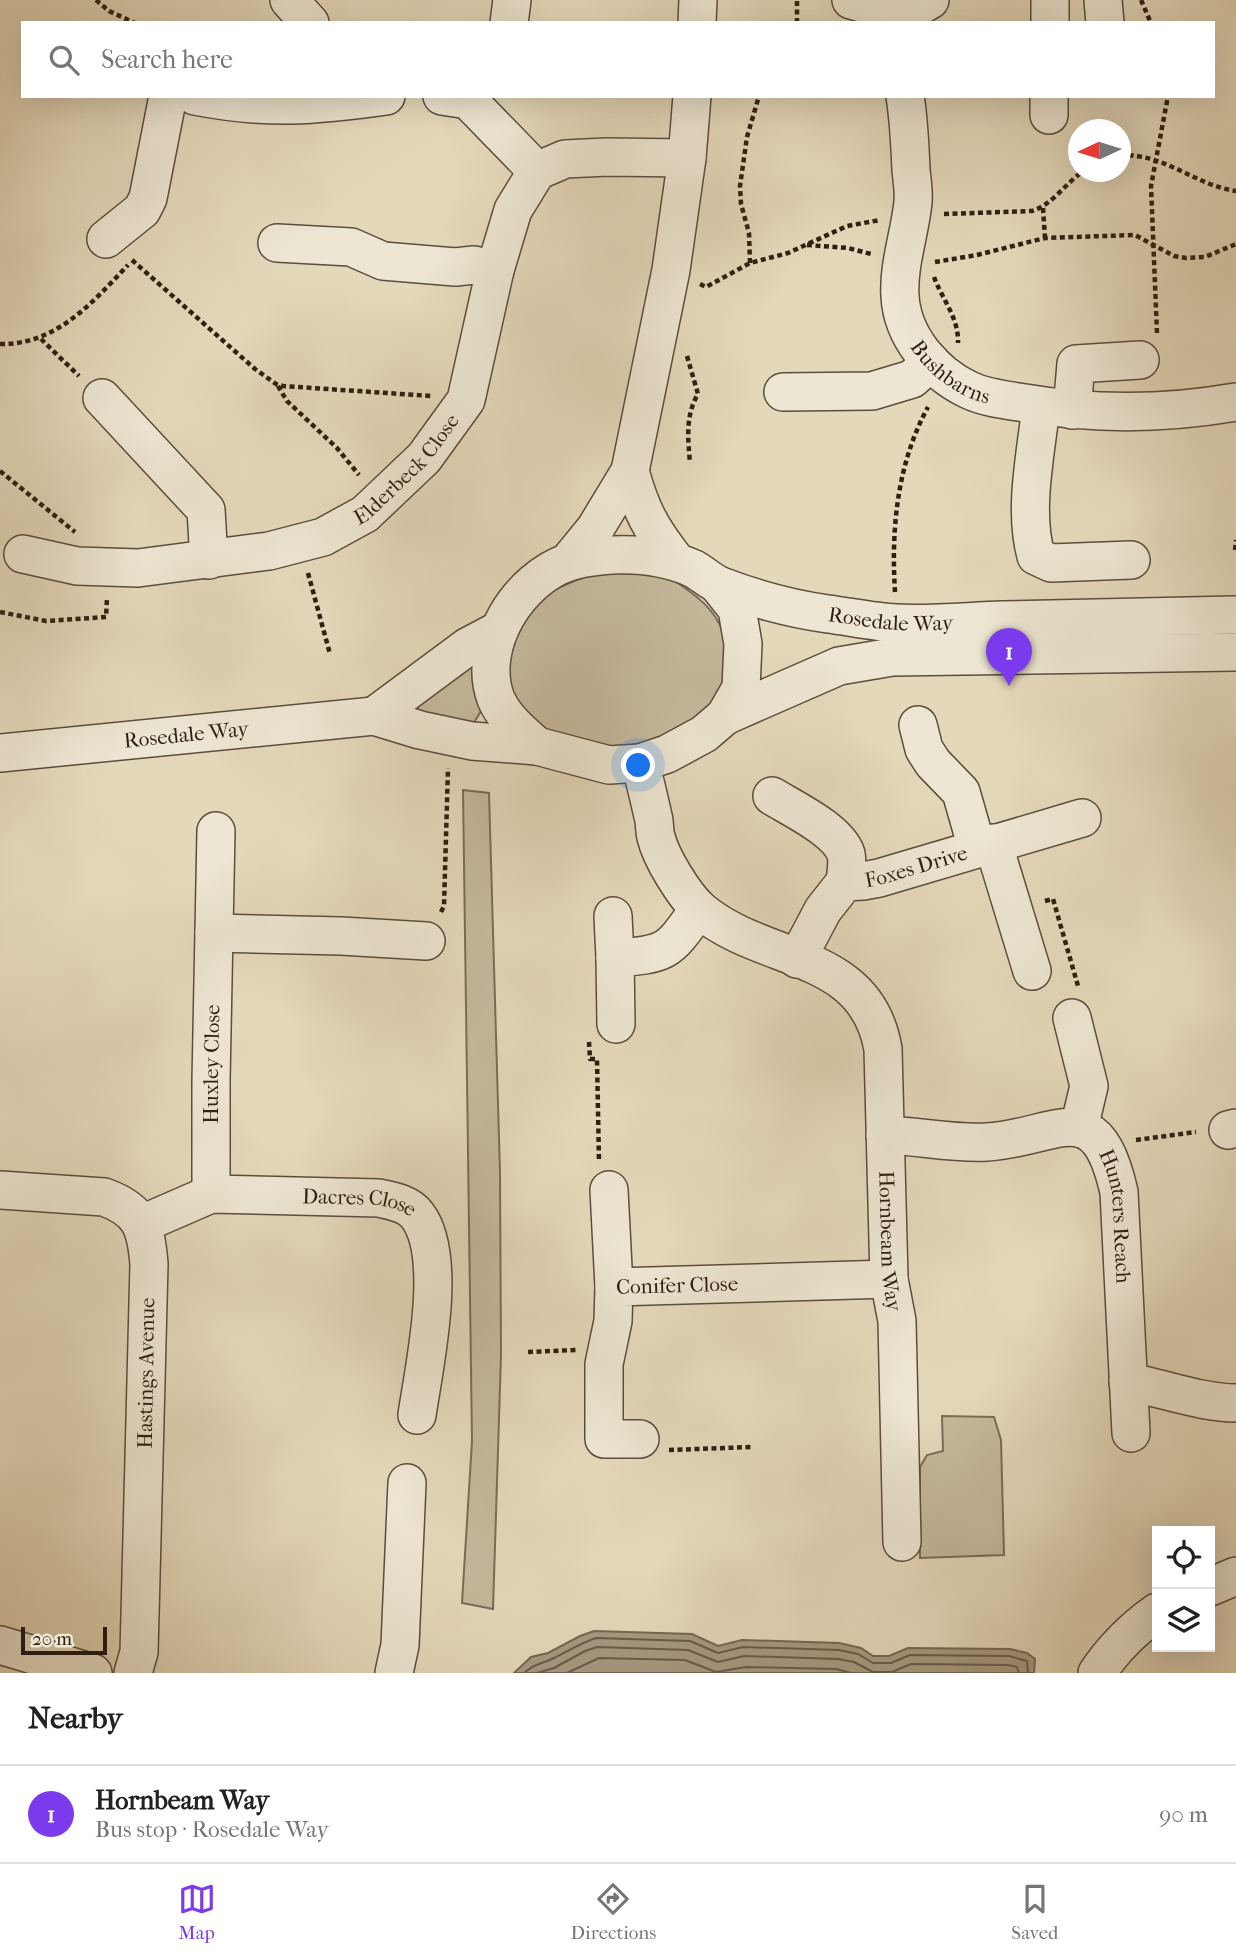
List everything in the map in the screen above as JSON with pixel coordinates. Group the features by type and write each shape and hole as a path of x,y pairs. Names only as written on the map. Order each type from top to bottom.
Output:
{"street":[{"path":"289,0 308,21"},
{"path":"509,21 512,0"},
{"path":"697,21 698,0"},
{"path":"850,0 891,17 915,9 930,0"},
{"path":"1049,21 1050,0"},
{"path":"1103,0 1105,21"},
{"path":"119,250 148,198 168,98"},
{"path":"209,98 263,106 294,107 361,98"},
{"path":"461,98 537,171 565,159 687,158"},
{"name":"Rosedale Way","path":"568,562 595,529 630,471 671,270 687,158 692,98"},
{"name":"Bushbarns","path":"905,98 914,201 900,297 908,330 938,369 972,391 994,398 1057,408 1190,410 1236,402"},
{"name":"Elderbeck Close","path":"23,554 57,563 107,568 138,568 209,560 269,551 323,537 365,514 424,458 466,400 495,270 513,209 537,171"},
{"path":"277,243 351,247 383,261 455,267 474,265 495,270"},
{"path":"1131,560 1051,563 1036,556 1032,540 1032,496 1057,408 1076,364 1149,349"},
{"path":"783,392 872,391 938,369"},
{"path":"102,398 206,510 209,560"},
{"name":"Rosedale Way","path":"630,471 638,499 652,530 676,561"},
{"name":"Rosedale Way","path":"537,746 507,717 492,686 493,654 499,630 510,608 547,574 568,562 599,556 633,555 676,561 718,585 797,610 897,623 1236,615"},
{"name":"Rosedale Way","path":"718,585 737,609 743,644 741,688 726,716"},
{"path":"374,716 467,647 499,630"},
{"name":"Rosedale Way","path":"0,753 374,716 420,730 472,741 537,746 609,765 640,763 667,754 704,734 726,716 839,666 892,657 1236,652"},
{"path":"918,725 924,749 933,763 961,792 985,846"},
{"name":"Hornbeam Way","path":"640,763 655,835 661,851 699,909 749,938 830,973 851,985 872,1013 880,1031 883,1049 888,1279 897,1321 902,1542"},
{"path":"772,796 834,835 845,853 845,881"},
{"name":"Foxes Drive","path":"797,959 823,910 845,881 879,878 1082,818"},
{"name":"Huxley Close","path":"211,1195 216,831"},
{"name":"Foxes Drive","path":"985,846 1032,971"},
{"path":"615,958 663,951 679,937 699,909"},
{"path":"603,1028 615,958 613,916"},
{"path":"214,933 426,941"},
{"path":"1072,1018 1089,1086 1091,1137"},
{"name":"Hunters Reach","path":"885,1135 990,1142 1069,1125 1091,1137 1111,1158 1119,1192 1130,1433"},
{"path":"0,1190 104,1197 117,1202 142,1224"},
{"path":"609,1190 614,1287"},
{"name":"Dacres Close","path":"142,1224 211,1195 379,1198 394,1201 417,1214 430,1247 432,1302 417,1415"},
{"name":"Hastings Avenue","path":"133,1673 139,1652 148,1291 147,1243 142,1224"},
{"name":"Conifer Close","path":"640,1439 604,1439 604,1364 613,1321 614,1287 888,1279"},
{"path":"1128,1382 1201,1399 1236,1403"},
{"path":"394,1673 401,1633 407,1483"},
{"path":"1215,1585 1236,1576"},
{"path":"1097,1673 1111,1653 1152,1616"},
{"path":"0,1645 93,1673"}],"path":[{"path":"96,0 109,11 131,21"},
{"path":"797,0 797,21"},
{"path":"1141,0 1150,21"},
{"path":"750,263 749,233 741,204 740,186 747,137 758,98"},
{"path":"1149,349 1153,243 1151,186 1168,98"},
{"path":"1131,156 1157,159 1219,188 1236,191"},
{"path":"1043,208 1045,238"},
{"path":"897,623 893,555 898,491 938,369 955,357 958,332 957,323 941,295 929,263 977,255 1045,238 1135,235 1174,256 1186,258 1205,257 1236,244"},
{"path":"806,245 848,248 903,262"},
{"path":"119,250 255,369 276,384 287,401 337,448 379,500"},
{"path":"702,293 706,287"},
{"path":"41,339 102,398"},
{"path":"686,354 698,394 691,406 689,421 690,463"},
{"path":"276,384 466,400"},
{"path":"0,471 98,551 107,568 106,617 46,621 0,612"},
{"path":"1235,550 1236,540"},
{"path":"300,543 330,654"},
{"path":"426,941 444,906 448,767"},
{"path":"603,1028 590,1059 597,1059 599,1191 609,1190"},
{"path":"1091,1137 1167,1136 1221,1128 1232,1129"},
{"path":"528,1352 607,1349"},
{"path":"640,1439 652,1451 752,1447"}],"shaded area":[{"path":"598,572 648,573 667,577 704,604 723,632 726,658 720,689 700,714 671,733 638,744 606,747 594,745 540,727 514,700 510,691 508,665 522,623 549,593"},
{"path":"467,665 473,667 484,706 472,726 421,716 416,704"},
{"path":"463,790 489,793 500,1173 501,1355 493,1609 462,1603 472,1441"},
{"path":"942,1416 994,1417 1001,1440 1004,1555 920,1558 920,1467 927,1455 943,1451"}],"water":[{"path":"594,1631 692,1634 718,1646 742,1640 839,1643 861,1648 873,1656 889,1656 908,1648 1010,1649 1027,1653 1035,1659 1034,1673 514,1673 531,1657 548,1653"}],"place":[{"name":"Hornbeam Way","path":"1009,686"}]}
